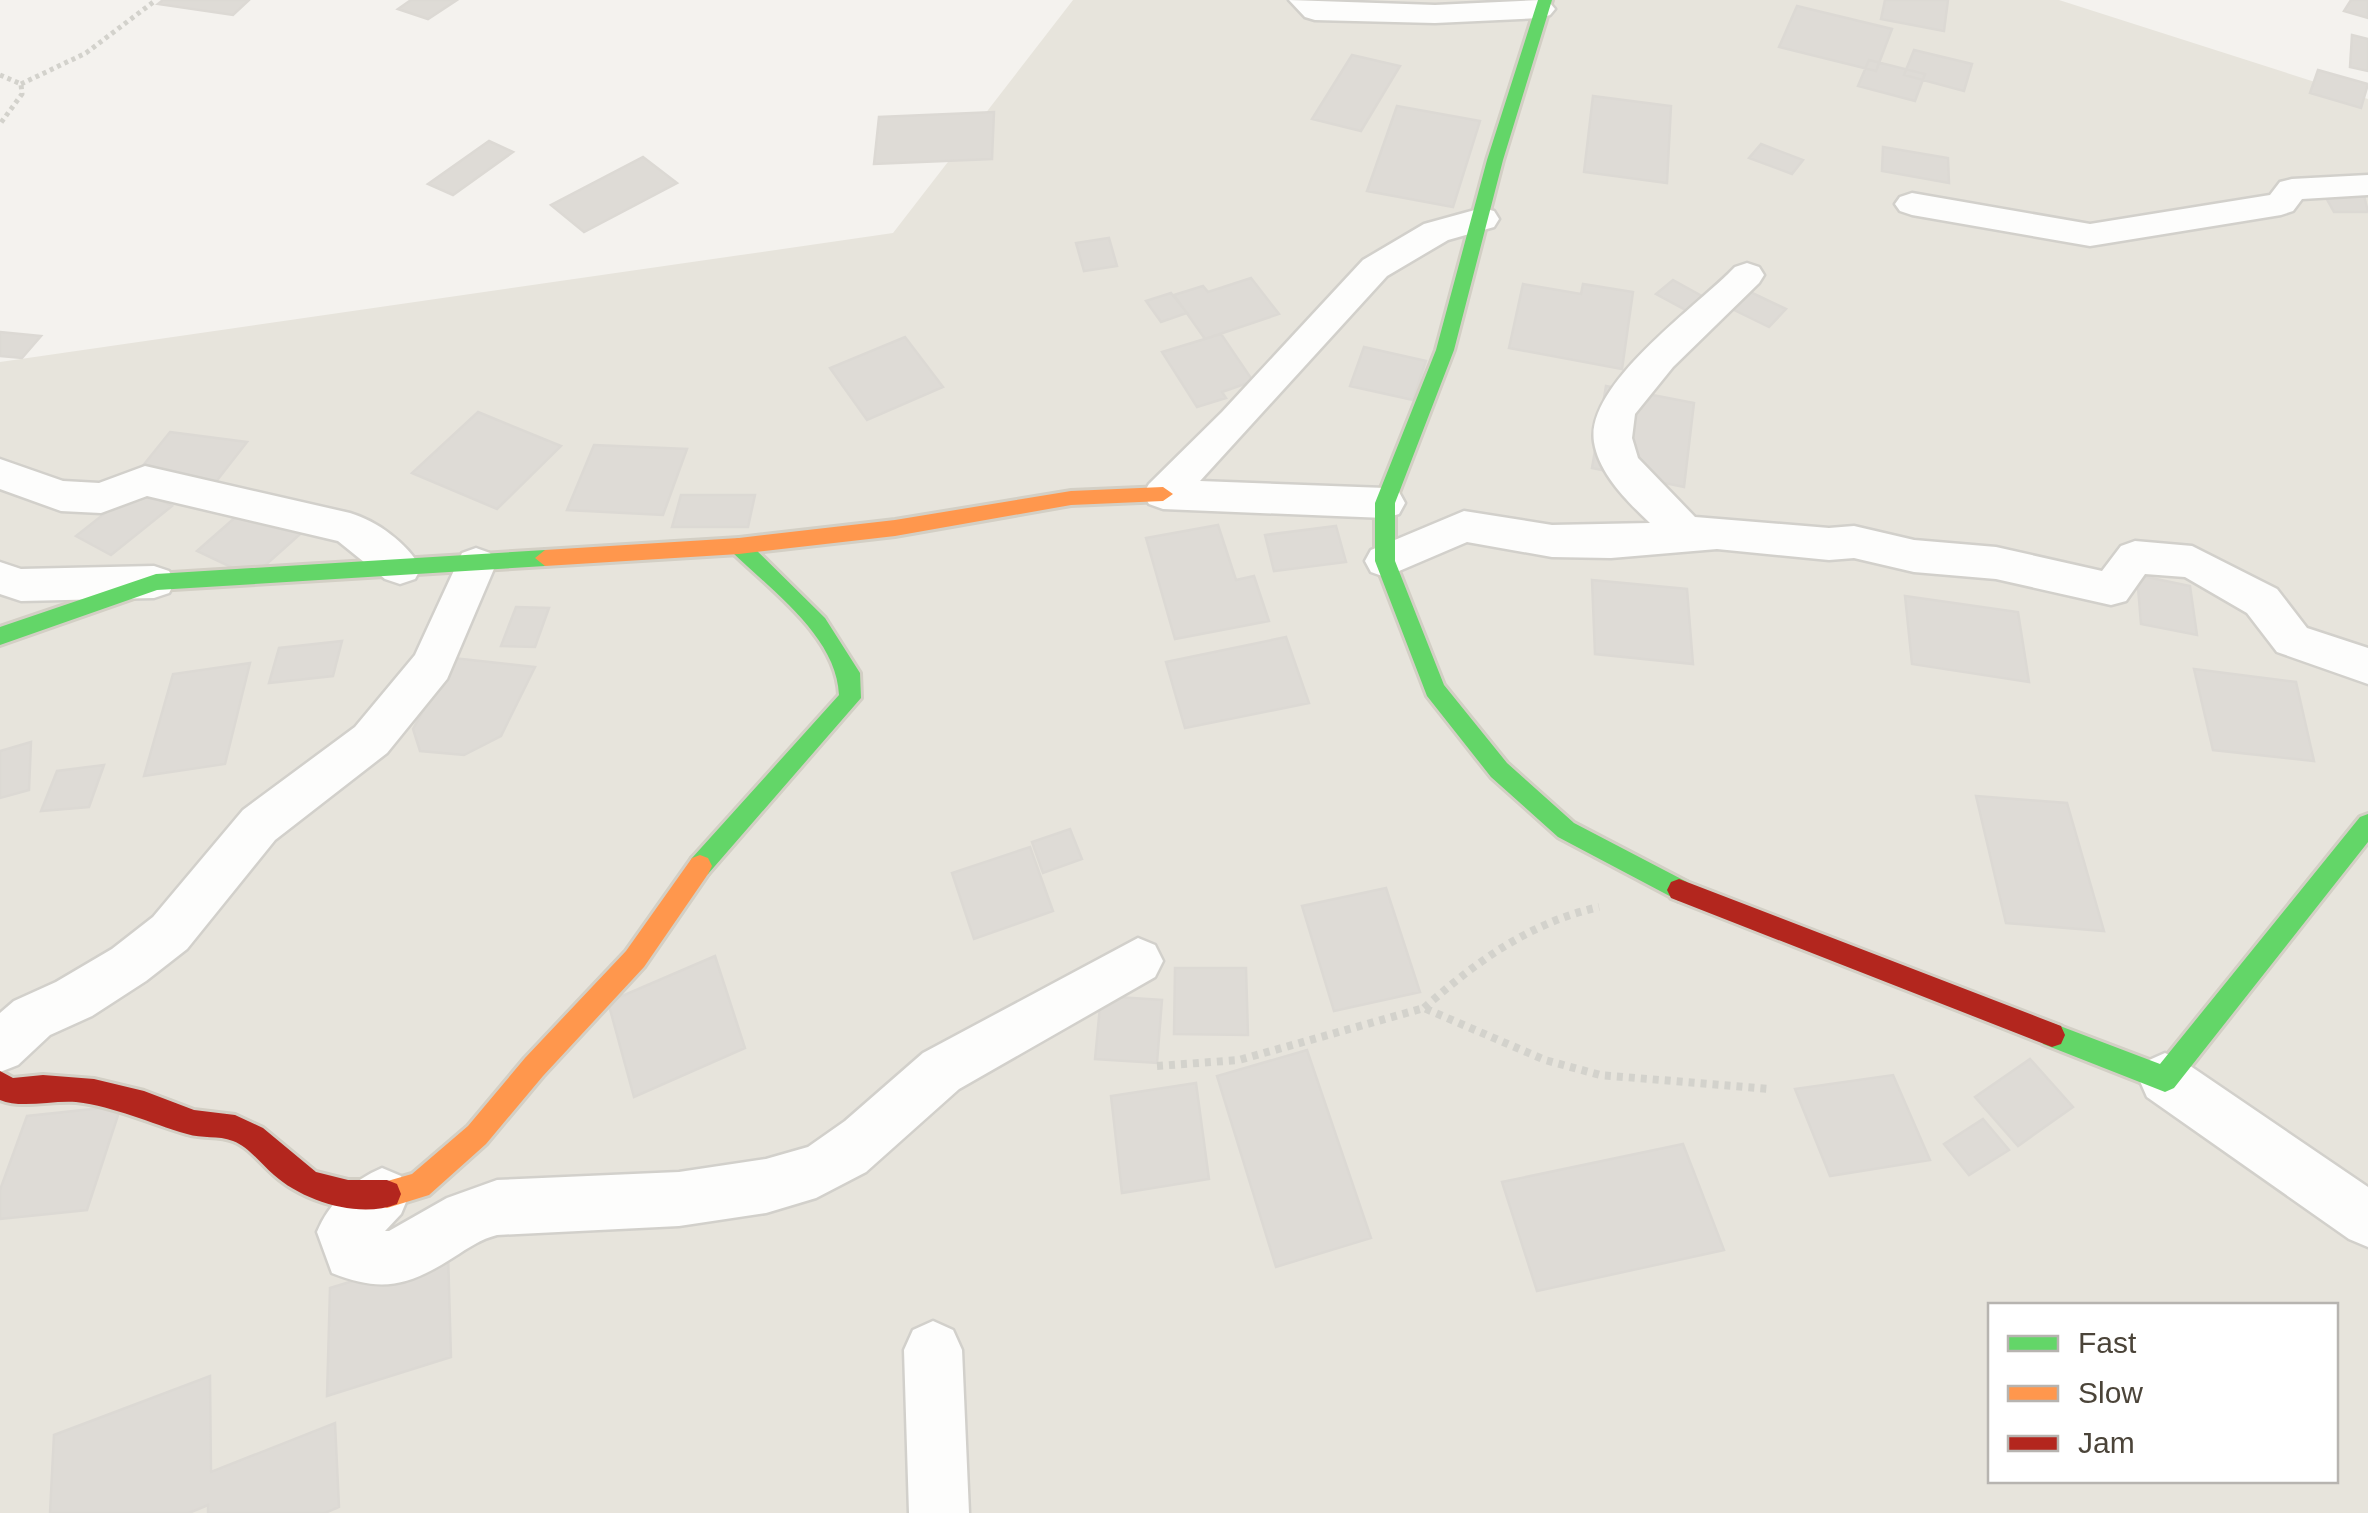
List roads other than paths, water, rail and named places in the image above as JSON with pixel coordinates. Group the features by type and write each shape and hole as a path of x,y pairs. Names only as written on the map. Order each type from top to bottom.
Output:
{"street":[{"path":"1304,0 1314,11 1435,14 1542,4 1519,92 1495,160 1445,350 1385,503 1385,561 1435,690 1499,770 1566,830 1689,895 2165,1079 2368,1220"},
{"path":"1912,204 2090,235 2280,204 2292,189 2368,185"},
{"path":"1163,494 1235,422 1375,268 1436,232 1482,219"},
{"path":"1692,536 1648,497 1624,466 1613,443 1615,413 1636,386 1724,301 1746,274"},
{"path":"0,474 61,496 102,498 145,480 350,528 400,568"},
{"path":"0,578 21,585 156,582 739,546 894,528 1072,498 1163,494 1385,503"},
{"path":"1385,561 1464,526 1552,541 1612,542 1692,536 1854,542 1914,556 1996,563 2111,589 2135,557 2192,562 2262,600 2292,640 2368,666"},
{"path":"0,1084 9,1091 38,1086 69,1087 144,1104 195,1124 237,1128 273,1151 284,1167 306,1182 343,1192 382,1195 419,1184 477,1135 634,958 715,845 850,698 849,674 818,624 739,546"},
{"path":"0,1046 32,1018 74,999 130,965 170,933 259,825 370,740 432,666 476,564"},
{"path":"0,636 156,582"},
{"path":"2165,1079 2368,824"},
{"path":"382,1195 345,1232 352,1252 370,1260 422,1249 481,1212 529,1204 596,1204 716,1194 816,1172 854,1148 917,1087 941,1071 1138,961"},
{"path":"934,1350 939,1513"}]}
